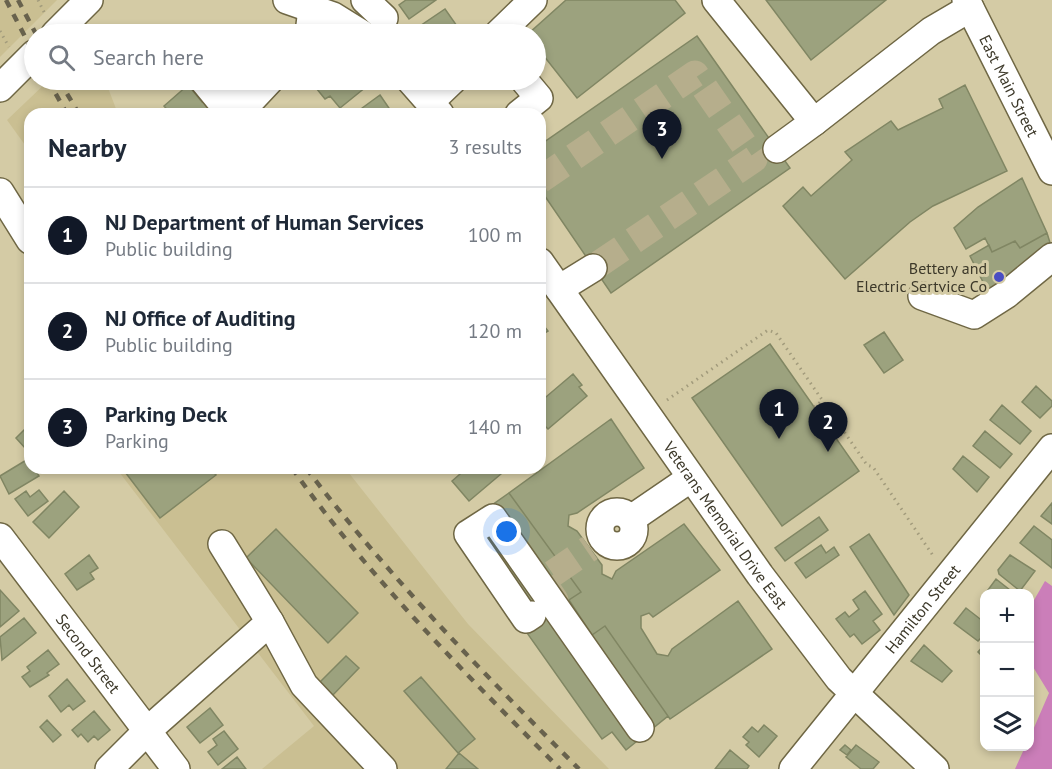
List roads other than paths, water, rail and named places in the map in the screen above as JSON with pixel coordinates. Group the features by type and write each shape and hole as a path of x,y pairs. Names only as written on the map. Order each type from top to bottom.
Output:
{"street":[{"path":"52,24 89,0"},
{"path":"287,0 311,21 333,16 346,24"},
{"path":"508,24 533,0"},
{"path":"716,0 814,122"},
{"path":"777,149 968,4"},
{"name":"East Main Street","path":"968,4 1052,171"},
{"path":"0,88 23,53"},
{"path":"227,98 246,90"},
{"path":"420,90 435,108 447,90"},
{"path":"526,108 539,98 532,90"},
{"path":"0,192 24,230"},
{"path":"922,296 974,315 1007,294 1052,257"},
{"path":"559,289 593,268"},
{"name":"Veterans Memorial Drive East","path":"546,271 760,575 854,694 935,769"},
{"name":"Hamilton Street","path":"793,769 1052,448"},
{"path":"597,543 616,546 626,543 634,529 631,519 691,478"},
{"path":"532,615 526,619 468,534 493,518 640,728"},
{"name":"Second Street","path":"0,537 176,769"},
{"path":"222,544 270,622 304,685 383,769"},
{"path":"109,769 147,731 270,622"}],"tunnel":[{"path":"546,176 695,74 754,159 593,268"},
{"path":"551,603 555,600 542,581 590,548"}],"railway":[{"path":"6,0 24,35"},
{"path":"18,0 31,24"},
{"path":"54,90 64,108"},
{"path":"65,90 75,108"},
{"path":"296,474 386,587 454,661 560,769"},
{"path":"311,474 403,585 472,660 579,769"}],"place":[{"name":"Parking Deck","path":"662,159"},
{"name":"Bettery and Electric Sertvice Co","path":"999,277"},
{"name":"NJ Department of Human Services","path":"779,439"},
{"name":"NJ Office of Auditing","path":"828,452"}]}
